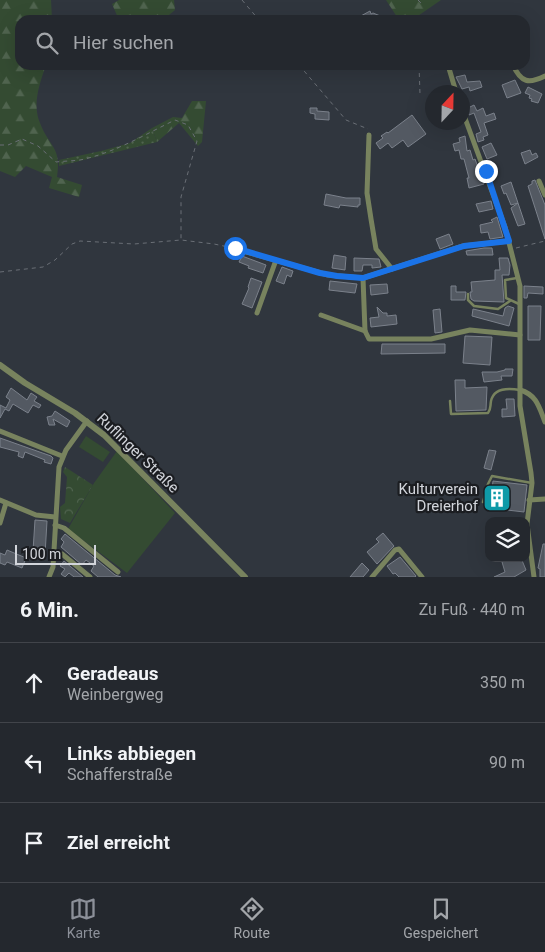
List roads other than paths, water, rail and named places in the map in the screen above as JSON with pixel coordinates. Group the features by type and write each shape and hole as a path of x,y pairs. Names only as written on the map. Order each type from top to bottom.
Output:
{"street":[{"path":"449,70 454,85"},
{"path":"516,70 526,80 536,80 545,76"},
{"path":"469,130 512,249 518,278 521,420 532,482 527,524 534,577"},
{"path":"369,132 367,193 376,249 392,269"},
{"path":"539,181 545,195"},
{"path":"244,251 328,275 363,278 464,246 509,241"},
{"path":"257,314 276,260"},
{"path":"363,278 365,331 369,339 431,339 470,330 520,334"},
{"path":"321,315 365,331"},
{"name":"Ruflinger Straße","path":"0,365 87,421 122,451 244,577"},
{"path":"520,390 530,394 536,400 545,422"},
{"path":"49,577 53,567 59,467 62,456 87,421"},
{"path":"0,431 62,456"},
{"path":"529,500 545,499"},
{"path":"0,523 3,501 36,515 55,517"},
{"path":"55,525 64,528 118,572"},
{"path":"372,577 395,550 399,550 422,577"},
{"path":"53,552 62,554 90,577"}],"lane":[{"path":"518,278 505,280 506,298 520,305"},
{"path":"468,294 468,300 474,306 498,309 510,301"},
{"path":"450,402 451,414 488,413 492,397 498,391 507,388 520,390"},
{"path":"484,502 492,476 532,482"}],"place":[{"name":"Kulturverein Dreierhof","path":"497,498"}]}
